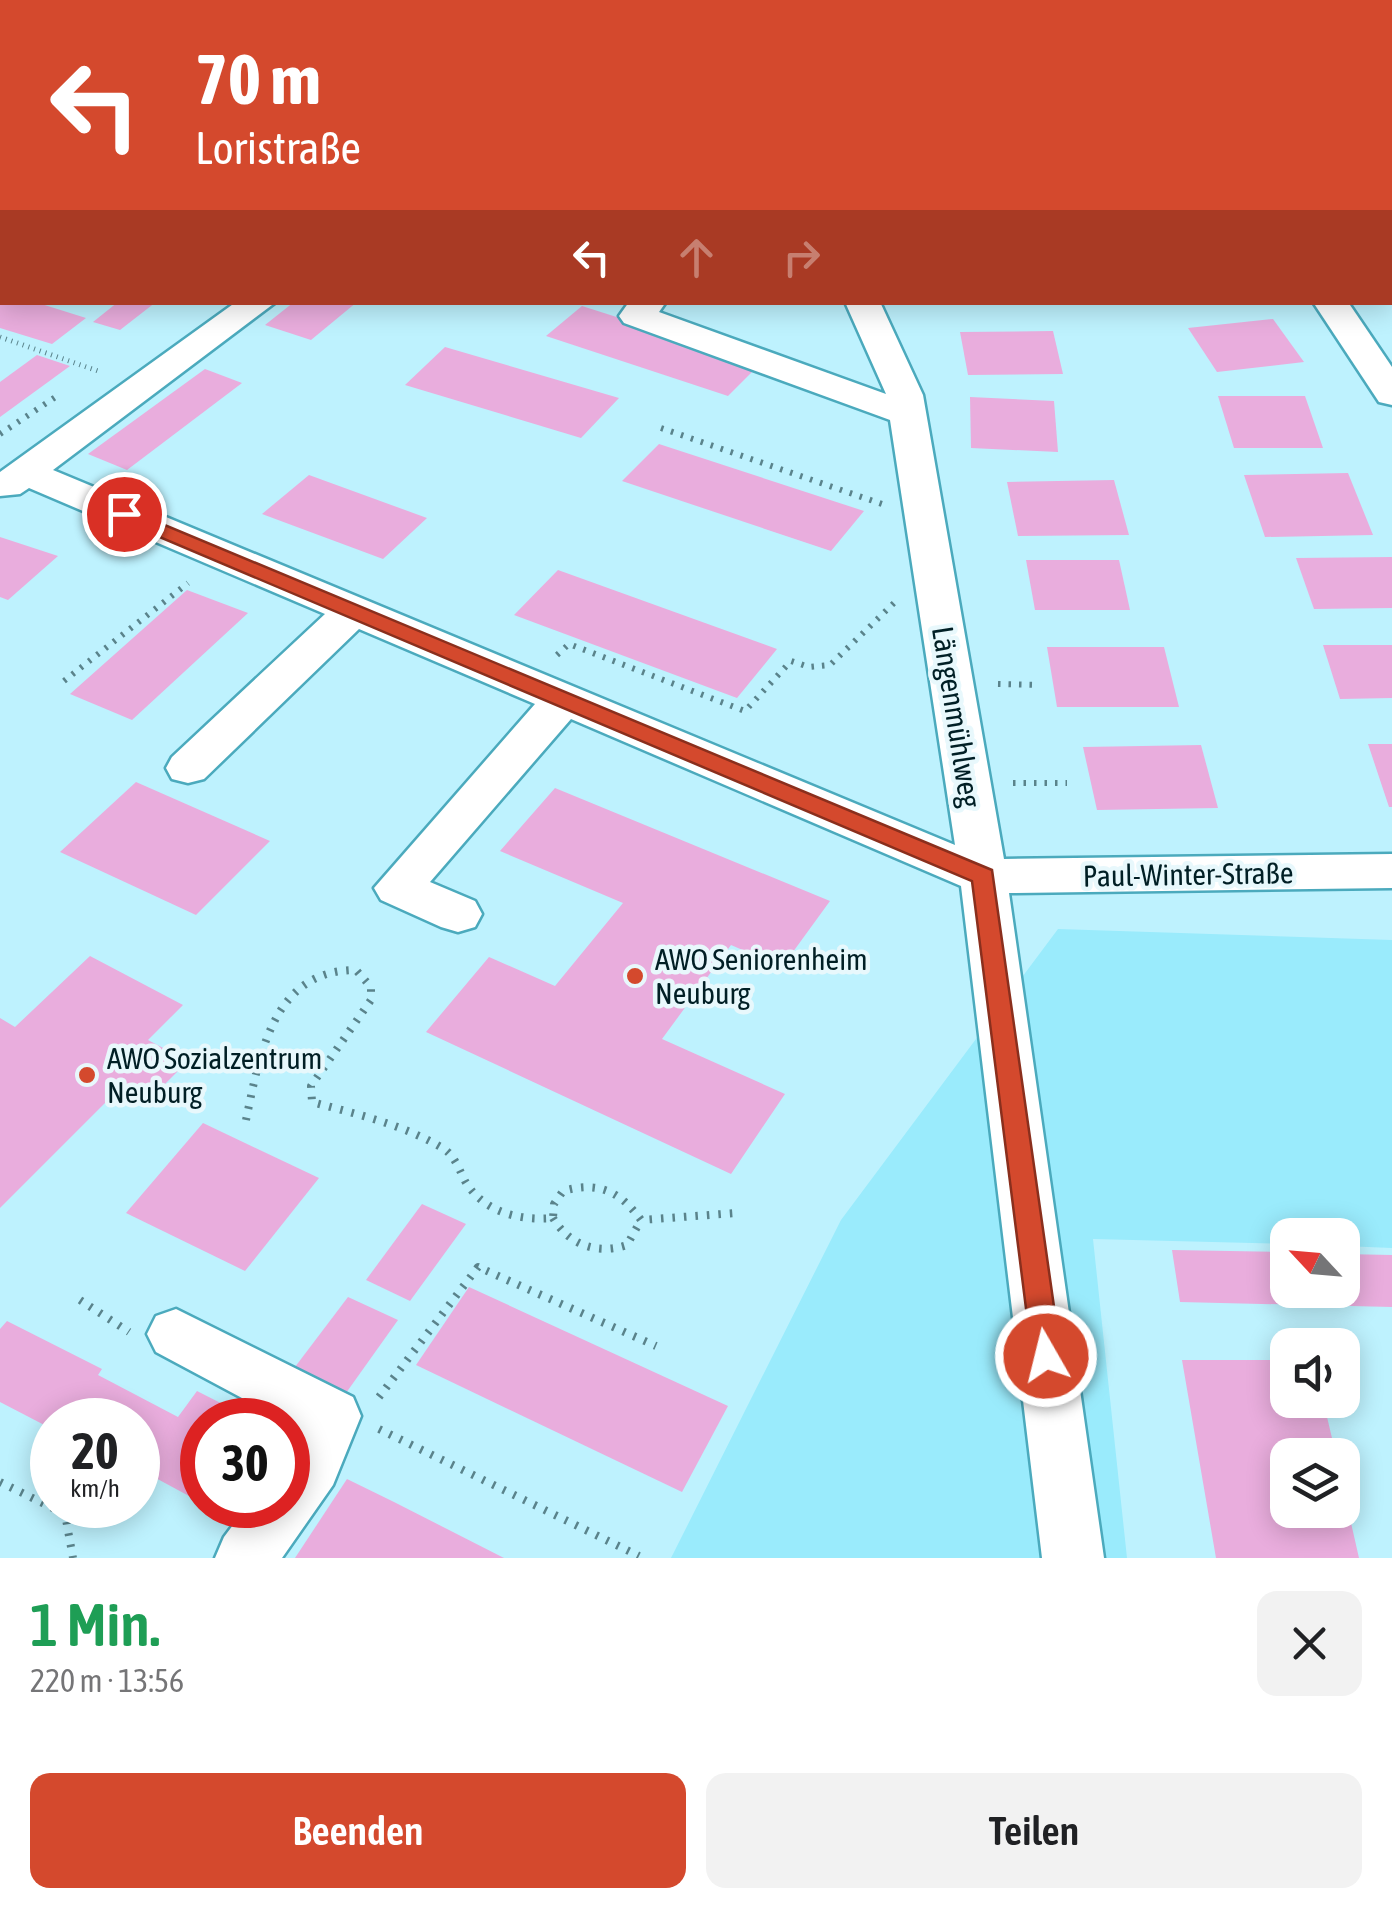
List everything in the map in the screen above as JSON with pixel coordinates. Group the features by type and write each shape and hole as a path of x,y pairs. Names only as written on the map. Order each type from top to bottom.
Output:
{"street":[{"path":"13,482 255,305"},
{"path":"646,305 636,316 908,414"},
{"name":"Längenmühlweg","path":"863,305 905,395 926,520 983,876 1073,1558"},
{"path":"1332,305 1392,394"},
{"path":"13,482 223,556 983,876"},
{"path":"188,768 353,611"},
{"path":"458,914 398,888 546,692"},
{"name":"Paul-Winter-Straße","path":"983,876 1392,871"},
{"path":"176,1334 298,1398"},
{"path":"310,1404 332,1416 310,1460"},
{"path":"246,1558 268,1528"}],"path":[{"path":"0,337 144,386"},
{"path":"661,428 926,520"},
{"path":"64,681 223,556"},
{"path":"546,692 569,644 745,711 791,661 809,667 830,665 933,566"},
{"path":"246,1120 262,1052 279,1014 311,976 323,969 356,970 371,987 371,1000 311,1086 312,1102 372,1118 448,1151 475,1198 494,1208 532,1220 554,1218"},
{"path":"592,1185 610,1187 641,1220 626,1245 601,1250 569,1239 559,1231 554,1204 563,1191 592,1185"},
{"path":"641,1220 736,1213"},
{"path":"373,1405 478,1267 656,1346"},
{"path":"310,1474 362,1420 638,1556"},
{"path":"0,1482 65,1514 74,1558"}],"shaded area":[{"path":"1058,929 1392,940 1392,1248 1360,1247 1360,1218 1270,1218 1270,1244 1093,1239 1127,1558 671,1558 841,1220"}],"building":[{"path":"0,305 45,305 86,318 52,344 0,328"},
{"path":"114,305 152,305 120,330 93,322"},
{"path":"290,305 353,305 311,340 265,325"},
{"path":"582,306 761,363 728,396 546,336"},
{"path":"1273,319 1304,362 1217,372 1188,328"},
{"path":"1053,331 1063,374 968,375 960,332"},
{"path":"445,347 619,398 581,438 405,385"},
{"path":"37,355 70,366 0,417 0,382"},
{"path":"205,369 242,383 127,470 88,454"},
{"path":"1218,396 1305,396 1323,448 1234,448"},
{"path":"970,397 1054,401 1058,452 971,448"},
{"path":"659,444 864,511 831,551 622,481"},
{"path":"1348,473 1373,535 1265,537 1244,475"},
{"path":"309,475 427,518 383,559 262,514"},
{"path":"1114,480 1129,535 1018,536 1007,482"},
{"path":"0,537 58,556 8,600 0,597"},
{"path":"1392,557 1392,608 1314,609 1296,558"},
{"path":"1026,560 1119,560 1130,610 1035,610"},
{"path":"558,570 777,649 737,698 514,615"},
{"path":"187,590 248,613 132,720 70,694"},
{"path":"1323,645 1392,645 1392,698 1340,699"},
{"path":"1047,647 1164,647 1179,707 1057,707"},
{"path":"1368,744 1392,744 1392,807 1389,807"},
{"path":"1201,745 1218,808 1097,810 1083,747"},
{"path":"136,782 270,841 196,915 60,852"},
{"name":"AWO Seniorenheim Neuburg","path":"555,788 830,901 782,967 731,945 662,1039 785,1094 731,1174 426,1032 489,957 555,986 623,903 500,851"},
{"name":"AWO Sozialzentrum Neuburg","path":"90,956 183,1005 148,1040 188,1061 145,1104 119,1089 0,1208 0,1018 15,1027"},
{"path":"203,1123 319,1178 245,1271 126,1213"},
{"path":"422,1204 466,1224 410,1301 366,1280"},
{"path":"1172,1250 1270,1252 1270,1304 1180,1302"},
{"path":"1360,1254 1392,1255 1392,1307 1360,1306"},
{"path":"469,1287 728,1406 682,1492 416,1365"},
{"path":"348,1297 398,1320 346,1393 295,1367"},
{"path":"7,1321 102,1369 98,1375 142,1398 30,1398 30,1418 0,1402 0,1329"},
{"path":"1182,1360 1270,1360 1270,1418 1327,1418 1332,1438 1270,1438 1270,1528 1352,1528 1359,1558 1216,1558"},
{"path":"197,1391 211,1398 192,1398"},
{"path":"160,1408 178,1417 180,1414 180,1491 160,1480"},
{"path":"347,1479 394,1502 504,1558 295,1558"}],"place":[{"name":"AWO Seniorenheim Neuburg","path":"635,976"},
{"name":"AWO Sozialzentrum Neuburg","path":"87,1075"}],"route":[{"path":"124,514 983,876 1046,1356"}]}
